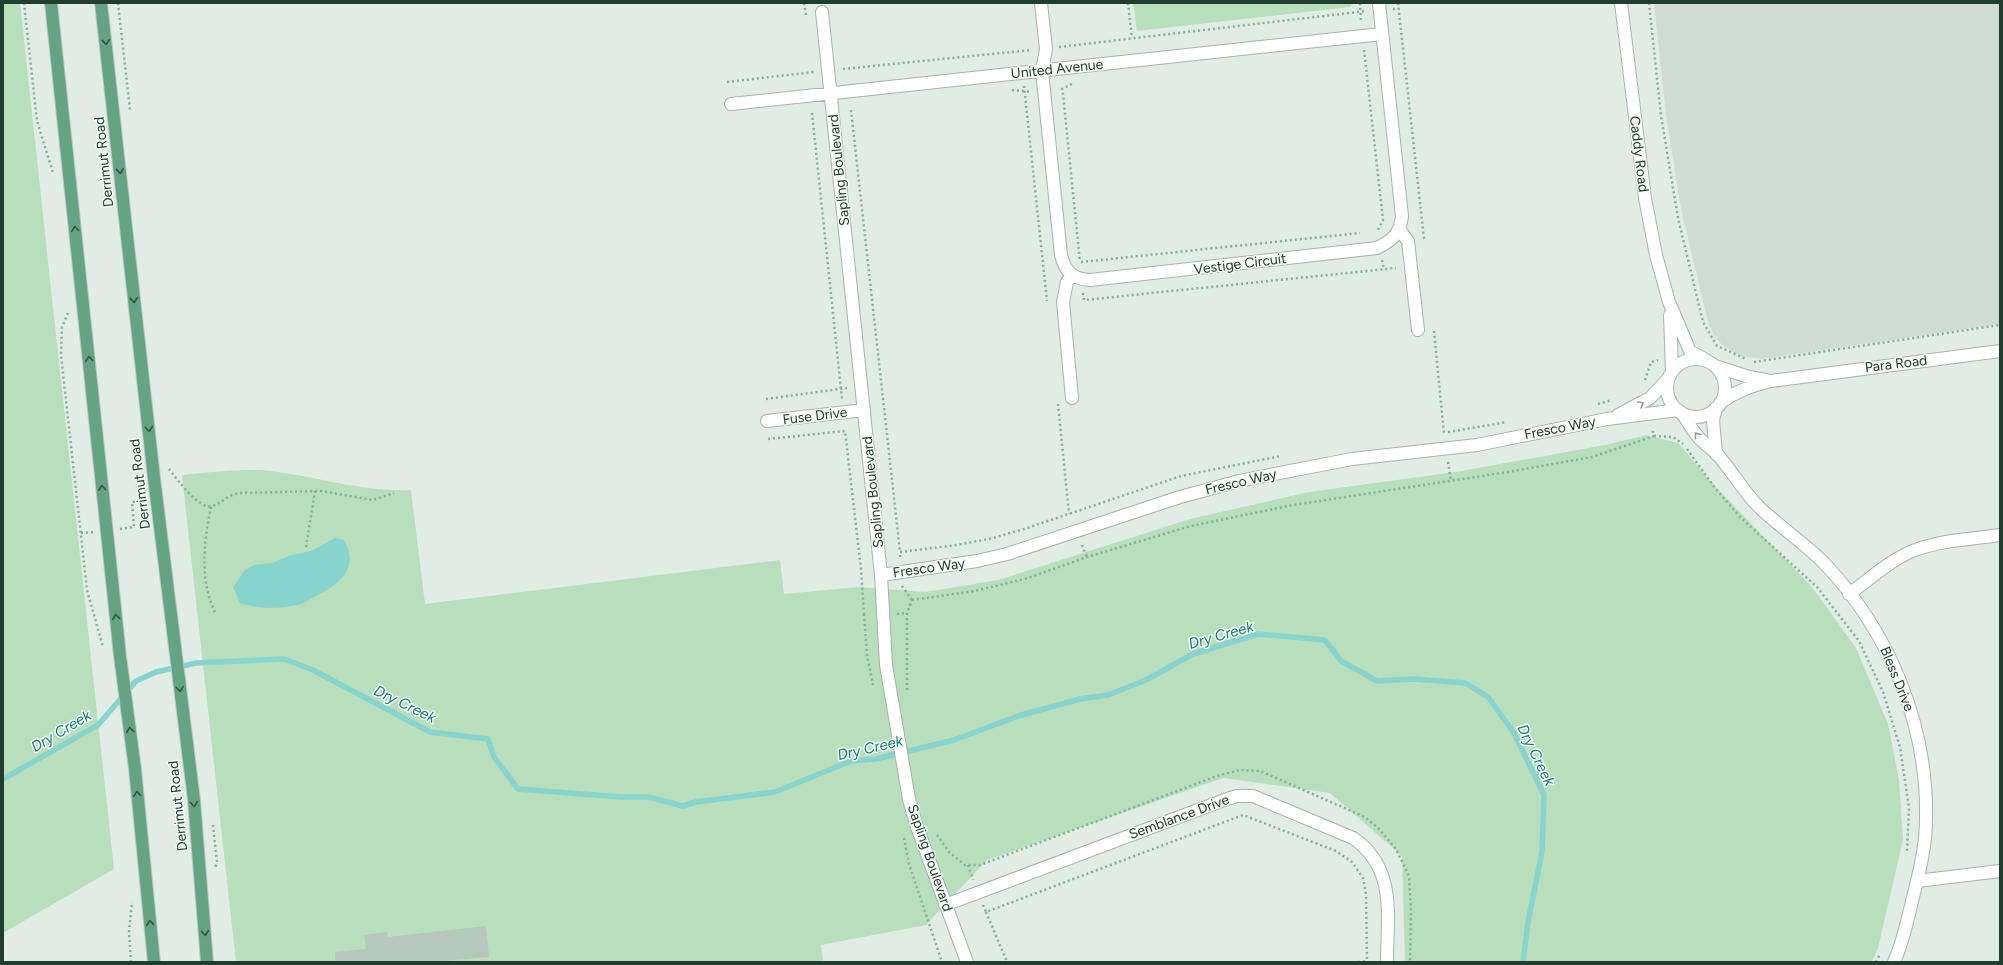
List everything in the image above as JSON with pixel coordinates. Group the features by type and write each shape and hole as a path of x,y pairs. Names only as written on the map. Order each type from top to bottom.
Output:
{"main road":[{"path":"52,3 120,656 135,768 154,962"},
{"name":"Derrimut Road","path":"102,3 156,499 190,765 208,962"}],"street":[{"path":"1042,3 1046,49 1042,71 1060,255 1063,264 1072,276 1068,282 1064,302 1072,398"},
{"path":"1379,3 1402,216 1399,229 1408,241 1418,330"},
{"name":"Caddy Road","path":"1621,3 1645,198 1656,255 1669,302 1690,351 1711,363"},
{"name":"Sapling Boulevard","path":"822,12 882,574 886,665 909,799 917,827 967,962"},
{"name":"United Avenue","path":"731,104 1382,34"},
{"name":"Vestige Circuit","path":"1072,276 1090,280 1149,275 1369,249 1381,246 1396,236 1399,229"},
{"name":"Caddy Road","path":"1669,302 1671,329 1670,375"},
{"name":"Para Road","path":"1771,381 2000,351"},
{"path":"1696,359 1749,377 1771,381 1748,387 1733,394 1709,414 1700,416 1691,416 1680,412 1668,396 1670,375 1685,360 1696,359"},
{"path":"1711,363 1723,377 1725,390 1712,420 1716,454"},
{"name":"Fresco Way","path":"1607,419 1627,412 1645,401 1670,375"},
{"name":"Fuse Drive","path":"767,421 864,410"},
{"name":"Fresco Way","path":"882,574 977,561 1007,554 1180,497 1239,481 1352,459 1477,444 1607,419 1680,412"},
{"name":"Bless Drive","path":"1680,412 1699,438 1716,454 1758,506 1824,563 1867,618 1894,665 1915,726 1922,758 1926,794 1926,820 1917,881 1902,945 1894,962"},
{"path":"1849,594 1898,559 1915,550 1944,543 2000,535"},
{"name":"Semblance Drive","path":"945,905 1227,799 1237,796 1253,796 1353,838 1361,843 1375,859 1382,871 1387,891 1387,962"},
{"path":"1917,881 2000,871"}],"path":[{"path":"24,3 37,121 54,178"},
{"path":"1128,3 1132,38"},
{"path":"1360,3 1383,220 1377,232 1381,246 1384,270"},
{"path":"1649,3 1661,116 1678,218 1703,322 1717,346 1753,362 2000,325"},
{"path":"1356,51 1364,50"},
{"path":"1079,83 1071,84 1062,89 1080,262"},
{"path":"851,110 900,552 901,584 912,600"},
{"path":"812,113 861,569 864,614 907,613"},
{"path":"1146,254 1362,233"},
{"path":"1150,293 1411,267"},
{"path":"70,309 62,327 61,355 87,590 104,652"},
{"path":"1645,401 1640,385 1646,379 1651,362"},
{"path":"766,399 841,389"},
{"path":"1648,415 1654,436"},
{"path":"768,439 846,431"},
{"path":"912,600 975,591 1028,578 1087,557 1191,526 1293,505 1508,472 1592,457 1654,436 1672,437 1682,443 1715,488 1741,518 1817,587 1859,641 1883,692 1900,747 1909,808 1907,854"},
{"path":"168,468 195,498 205,506 211,507"},
{"path":"900,552 957,545 993,538 1181,476"},
{"path":"306,548 315,491"},
{"path":"215,612 207,588 205,567 206,528 211,507 225,497 236,494 328,491 373,500 394,493"},
{"path":"81,533 134,527 132,502 156,499"},
{"path":"906,693 907,613 912,600"},
{"path":"935,830 949,852 964,864 980,865 1217,776 1240,770 1260,771 1364,817 1379,829 1396,849 1409,876 1411,910 1410,962"},
{"path":"986,912 1243,815 1336,851 1352,862 1363,878 1366,895 1367,961 1358,962"},
{"path":"903,836 909,864 942,962"},
{"path":"968,865 1007,962"},
{"path":"131,962 129,932 132,901"},
{"path":"1876,962 1881,951"}],"shaded area":[{"path":"1654,3 2000,3 2000,324 1761,359 1740,356 1722,345 1714,335 1708,322 1681,209 1666,115"}],"green space":[{"path":"3,3 20,3 114,869 3,933"},
{"path":"1133,3 1353,3 1350,7 1137,31"},
{"path":"1646,435 1678,443 1712,483 1812,587 1856,648 1888,724 1899,780 1903,840 1878,948 1872,962 1405,962 1402,856 1330,793 1223,778 987,860 926,925 821,945 823,962 236,962 182,475 260,470 375,489 411,490 425,604 780,560 784,594 858,587 926,592 998,580 1190,519 1309,492 1456,472 1605,445"}],"water":[{"path":"335,538 344,540 350,558 349,566 345,574 334,586 296,605 279,608 266,608 240,603 233,587 245,570 254,565 272,563 291,555 311,551"}],"building":[{"path":"486,926 489,957 431,962 335,962 335,952 366,949 364,935 387,932 388,937"}],"waterway":[{"name":"Dry Creek","path":"3,779 98,725 136,681 156,672 196,663 284,659 313,670 430,732 488,739 494,757 518,789 621,797 648,797 683,806 696,802 775,792 851,761 876,759 954,740 1018,716 1080,699 1108,695 1146,680 1193,654 1258,634 1325,640 1341,661 1377,681 1414,679 1465,683 1488,697 1514,733 1544,795 1542,852 1528,922 1523,962"}]}
